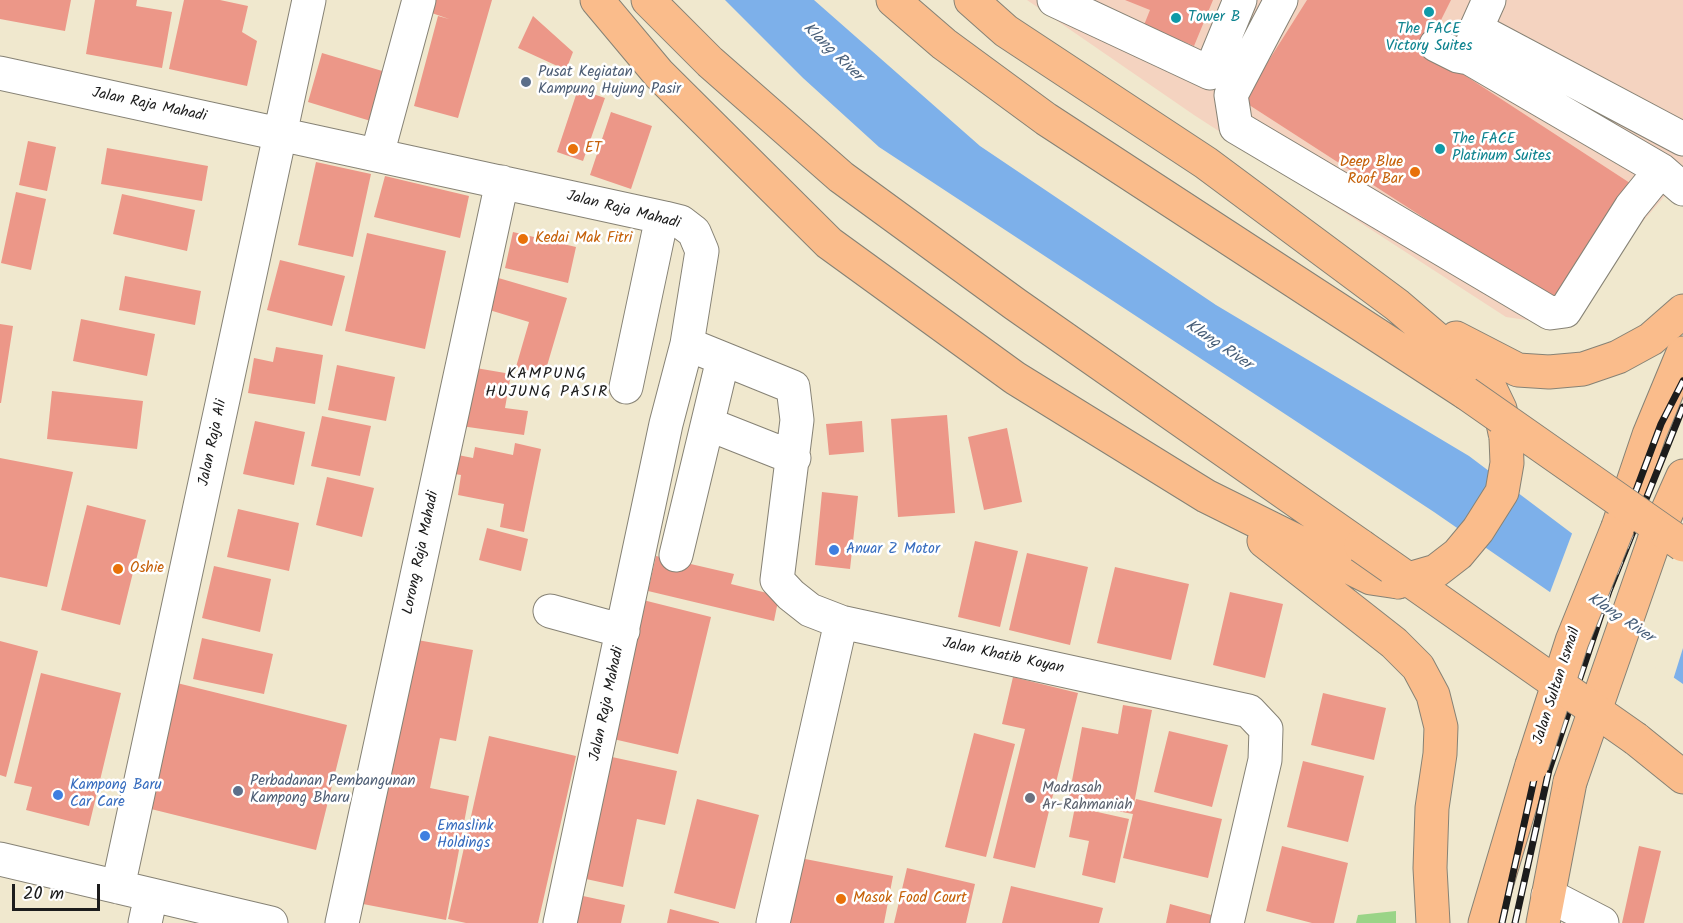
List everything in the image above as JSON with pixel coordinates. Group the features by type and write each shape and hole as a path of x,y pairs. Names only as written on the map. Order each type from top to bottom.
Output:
{"main road":[{"path":"597,0 658,74 829,243 1015,378 1206,496 1371,578 1398,582 1436,571 1458,554 1478,530 1502,492 1507,463 1506,438 1500,409 1487,382 1397,305 1206,163 1006,31 971,0"},
{"path":"648,0 710,62 841,177 1015,304 1636,739 1683,777"},
{"path":"893,0 944,44 1046,119 1466,393 1668,543"},
{"path":"1397,305 1518,370 1548,372 1583,369 1618,357 1651,339 1683,311"},
{"name":"Jalan Sultan Ismail","path":"1485,923 1572,641 1618,527 1649,435 1683,353"},
{"path":"1545,909 1570,782 1668,543 1683,476"},
{"path":"1206,496 1394,643 1418,667 1433,695 1441,727 1432,818 1430,868 1433,923"}],"street":[{"name":"Jalan Raja Ali","path":"118,887 309,0"},
{"path":"377,155 419,0"},
{"path":"1068,3 1210,73 1240,0"},
{"path":"1281,0 1231,94 1236,127 1550,313 1565,311 1631,207 1672,179 1473,44"},
{"path":"1437,45 1458,57 1473,44 1489,0"},
{"path":"1473,44 1683,139"},
{"name":"Jalan Raja Mahadi","path":"0,73 665,218 681,222 694,232 702,251 687,344 652,490 560,923"},
{"name":"Lorong Raja Mahadi","path":"342,923 502,182"},
{"path":"626,387 659,231 665,218"},
{"path":"687,344 793,387 797,420 794,458 708,424"},
{"path":"676,555 723,358"},
{"name":"Jalan Khatib Koyan","path":"794,458 777,580 790,596 810,610 841,622 1249,711 1266,729 1265,760 1227,923"},
{"path":"550,611 623,631"},
{"path":"773,923 841,622"},
{"path":"0,859 118,887 148,909 271,923"},
{"path":"1545,909 1602,923"}],"shaded area":[{"path":"1027,0 1683,0 1683,182 1664,197 1554,324 1506,317 1194,115"}],"green space":[{"path":"1396,911 1396,923 1356,923 1358,915"}],"water":[{"name":"Klang River","path":"725,0 814,0 980,146 1216,305 1469,456 1683,617 1683,684 1434,512 879,147 803,78"}],"pier":[{"path":"1573,531 1683,614 1683,648 1673,680 1549,595"}],"building":[{"path":"0,0 71,0 65,31 0,19"},
{"path":"95,0 137,0 136,6 172,12 162,68 86,54"},
{"path":"184,0 220,0 248,6 242,32 257,41 247,86 169,69"},
{"path":"430,0 492,0 458,118 414,106 438,16 449,19 426,11"},
{"name":"Tower B","path":"1125,0 1213,0 1194,46 1144,25 1150,10"},
{"name":"The FACE Platinum Suites","path":"1307,0 1451,0 1426,50 1633,185 1559,305 1243,101"},
{"path":"533,16 573,52 566,70 518,48"},
{"path":"322,53 389,73 374,122 308,102"},
{"path":"578,89 605,98 583,161 557,152"},
{"path":"611,112 652,126 631,189 590,175"},
{"path":"28,141 56,147 47,191 19,185"},
{"path":"107,148 208,166 202,201 101,184"},
{"path":"316,162 371,174 353,257 298,245"},
{"path":"385,176 469,196 460,238 374,217"},
{"path":"16,192 46,199 31,270 1,263"},
{"path":"122,194 195,210 187,251 113,234"},
{"path":"513,232 576,247 568,283 505,268"},
{"path":"367,233 446,251 425,349 345,331"},
{"path":"280,260 345,276 332,326 267,310"},
{"path":"125,276 201,291 195,325 119,310"},
{"path":"495,277 567,298 544,376 516,367 529,322 486,309"},
{"path":"81,319 155,334 147,376 73,361"},
{"path":"0,324 13,326 1,403 0,403"},
{"path":"276,347 323,355 315,404 248,393 254,358 273,362"},
{"path":"337,365 395,377 386,421 328,410"},
{"path":"470,367 511,374 505,408 528,411 524,435 461,426"},
{"path":"52,391 143,401 137,449 47,439"},
{"path":"947,415 955,513 898,517 891,419"},
{"path":"322,416 371,426 360,476 311,466"},
{"path":"255,421 305,432 294,485 243,474"},
{"path":"862,421 864,452 829,455 826,424"},
{"path":"1007,428 1022,502 984,510 968,437"},
{"path":"515,443 541,449 524,532 500,527 504,504 458,495 461,475 449,473 453,454 473,458 475,447 513,455"},
{"path":"0,458 73,472 47,587 0,577"},
{"path":"327,477 374,488 362,537 316,525"},
{"path":"822,492 858,496 850,569 815,565"},
{"path":"87,505 146,520 120,625 61,610"},
{"path":"238,509 299,523 289,571 227,557"},
{"path":"487,528 528,539 521,571 479,560"},
{"path":"975,541 1018,551 1000,627 958,617"},
{"path":"1027,553 1088,567 1070,645 1009,630"},
{"path":"656,556 734,574 731,584 779,596 774,621 648,591"},
{"path":"214,566 271,579 260,632 202,618"},
{"path":"1115,567 1189,584 1171,660 1097,643"},
{"path":"1230,592 1283,604 1265,678 1213,665"},
{"path":"643,600 711,617 678,754 609,738"},
{"path":"202,638 273,654 264,694 193,679"},
{"path":"412,639 473,650 456,741 440,738 430,788 469,796 446,920 363,904"},
{"path":"0,641 38,651 6,777 0,775"},
{"path":"41,673 121,693 89,826 26,810 32,787 14,783"},
{"name":"Madrasah Ar-Rahmaniah","path":"1013,677 1078,693 1035,868 993,858 1025,729 1002,724"},
{"path":"177,683 347,725 316,850 147,808"},
{"path":"1323,693 1386,708 1374,760 1311,745"},
{"path":"1123,705 1152,710 1133,809 1136,799 1222,819 1208,878 1123,858 1133,814 1068,802 1082,727 1118,734"},
{"path":"1169,731 1228,745 1212,807 1154,792"},
{"path":"974,733 1015,744 986,857 945,847"},
{"path":"489,736 576,756 538,923 466,923 448,919"},
{"path":"612,757 677,771 665,825 637,819 623,887 586,879"},
{"path":"1303,761 1364,776 1348,842 1287,827"},
{"path":"697,799 759,815 735,909 674,893"},
{"path":"1075,807 1129,819 1115,883 1082,875 1089,841 1069,837"},
{"path":"1282,846 1348,863 1334,923 1312,923 1266,911"},
{"path":"1639,846 1661,851 1644,923 1622,923"},
{"name":"Masok Food Court","path":"800,858 893,876 884,923 788,923"},
{"path":"907,868 975,884 966,923 894,923"},
{"path":"1011,886 1103,908 1099,923 1002,923"},
{"path":"583,896 625,905 621,923 577,923"},
{"path":"1170,904 1215,916 1213,923 1166,923"},
{"path":"670,909 719,922 719,923 667,923"}],"railway":[{"path":"1502,923 1537,766 1599,589 1661,424 1683,381"},
{"path":"1515,923 1549,770 1609,591 1683,407"}],"place":[{"name":"The FACE Victory Suites","path":"1429,12"},
{"name":"Tower B","path":"1176,18"},
{"name":"Pusat Kegiatan Kampung Hujung Pasir","path":"526,82"},
{"name":"ET","path":"573,149"},
{"name":"The FACE Platinum Suites","path":"1440,149"},
{"name":"Deep Blue Roof Bar","path":"1415,172"},
{"name":"Kedai Mak Fitri","path":"523,239"},
{"name":"Anuar Z Motor","path":"834,550"},
{"name":"Oshie","path":"118,569"},
{"name":"Perbadanan Pembangunan Kampong Bharu","path":"238,791"},
{"name":"Kampong Baru Car Care","path":"58,795"},
{"name":"Madrasah Ar-Rahmaniah","path":"1030,798"},
{"name":"Emaslink Holdings","path":"425,836"},
{"name":"Masok Food Court","path":"841,899"}],"district":[{"name":"KAMPUNG HUJUNG PASIR","path":"547,384"}]}
